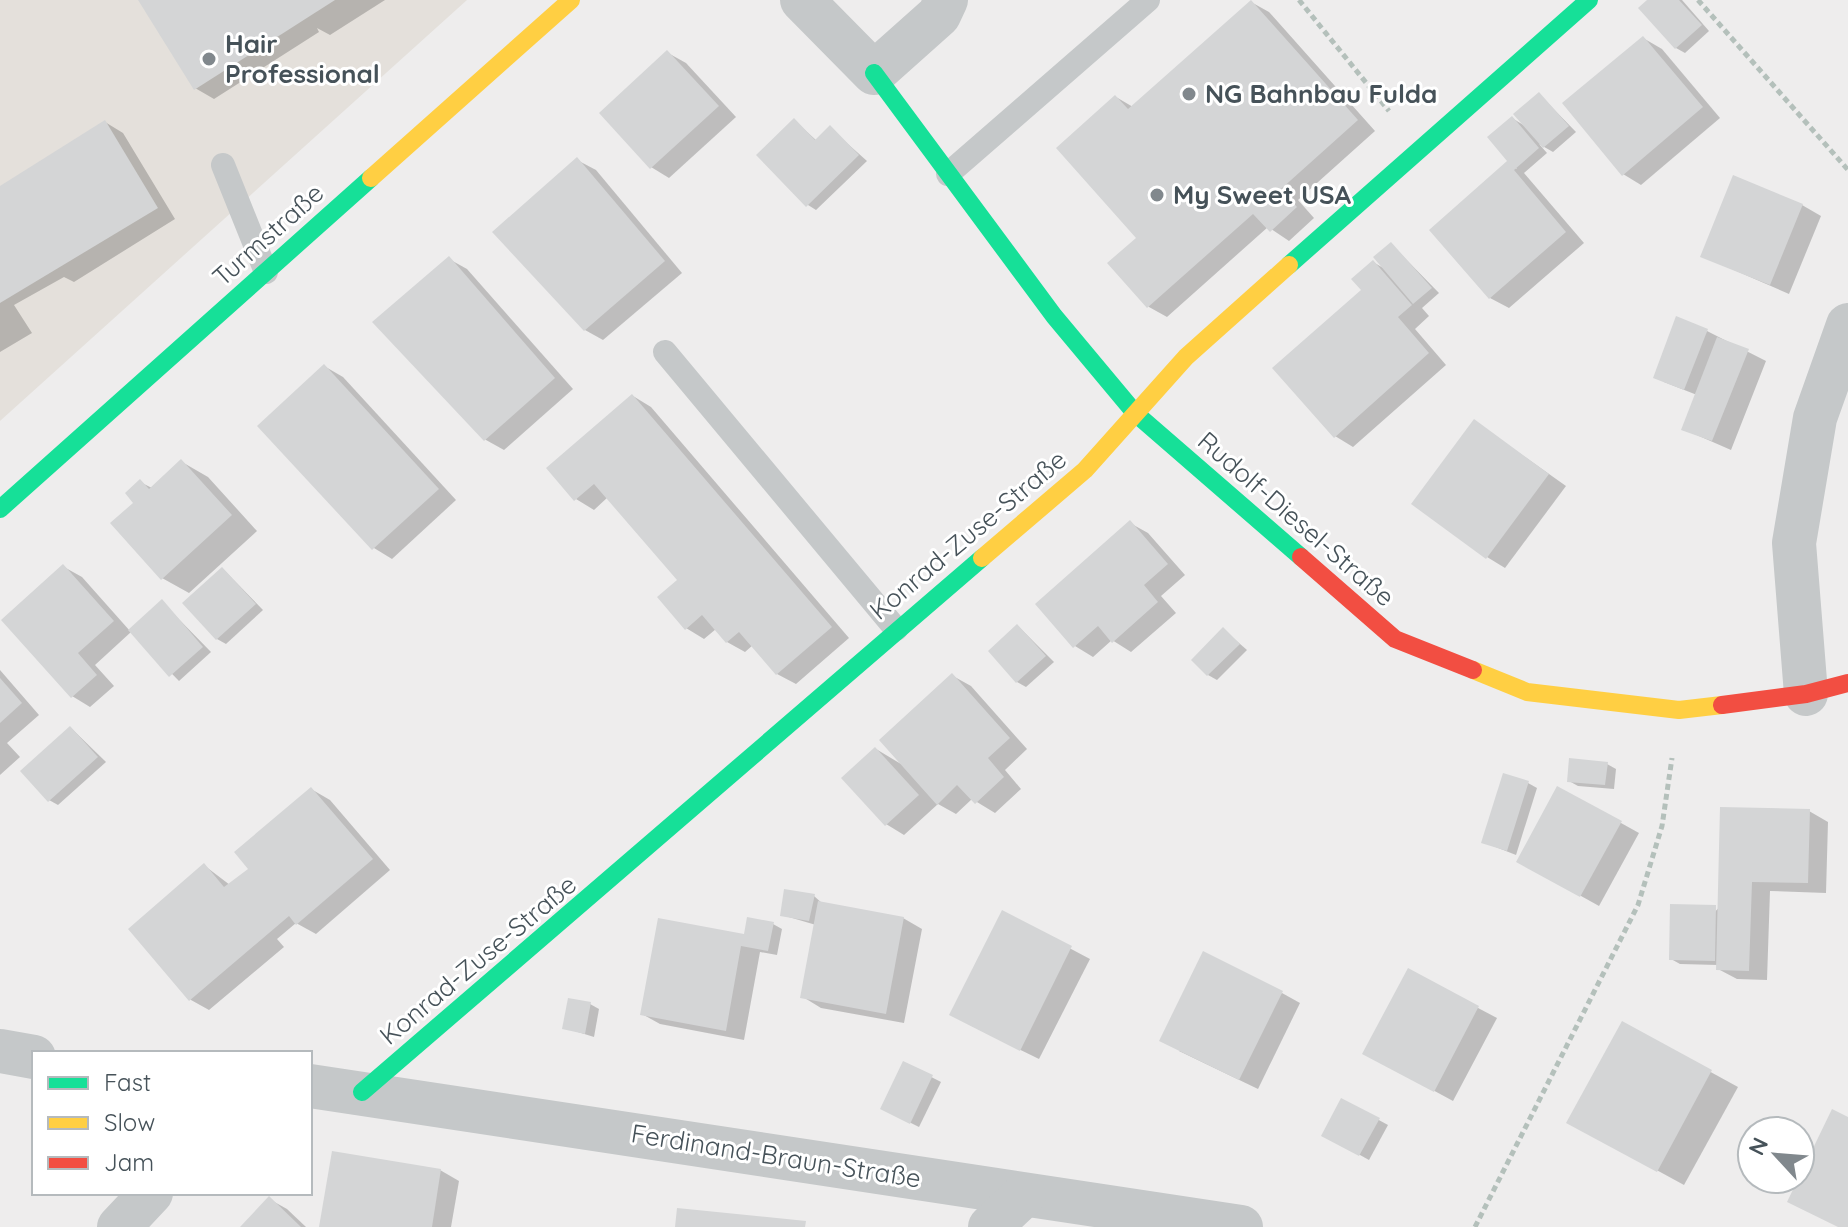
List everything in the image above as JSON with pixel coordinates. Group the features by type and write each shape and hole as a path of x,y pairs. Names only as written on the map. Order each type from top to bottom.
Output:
{"street":[{"name":"Turmstraße","path":"0,509 571,0"},
{"path":"802,0 874,73 939,15 946,0"},
{"name":"Konrad-Zuse-Straße","path":"362,1092 720,788 896,629 1085,470 1186,357 1589,0"},
{"name":"Rudolf-Diesel-Straße","path":"874,73 1054,316 1135,413 1395,639 1527,692 1679,710 1806,694 1848,683"},
{"path":"1806,694 1794,543 1815,418 1848,325"},
{"path":"0,1051 32,1057"},
{"name":"Ferdinand-Braun-Straße","path":"312,1086 1241,1227"},
{"path":"119,1227 149,1195"},
{"path":"990,1227 1024,1195"}],"lane":[{"path":"948,174 1148,0"},
{"path":"223,165 266,272"},
{"path":"665,352 896,629"}],"path":[{"path":"1299,0 1382,100 1417,152"},
{"path":"1698,0 1848,170"},
{"path":"1475,1227 1638,905 1662,826 1679,710"}],"shaded area":[{"path":"0,0 467,0 0,421"}],"building":[{"name":"Hair Professional","path":"138,0 335,0 194,90"},
{"path":"1251,0 1358,120 1281,189 1297,207 1270,232 1253,214 1147,308 1107,263 1136,238 1056,148 1115,95 1128,109"},
{"path":"1647,0 1679,0 1702,25 1675,49 1638,8"},
{"path":"1643,36 1703,107 1622,176 1562,103"},
{"path":"667,50 719,106 650,169 599,113"},
{"path":"1539,92 1569,126 1543,148 1513,114"},
{"path":"1512,116 1539,148 1514,170 1566,232 1489,299 1429,230 1507,161 1487,137"},
{"path":"794,118 815,140 830,125 859,155 806,207 756,155"},
{"path":"105,120 158,208 0,303 0,186"},
{"path":"577,157 665,261 584,331 492,232"},
{"path":"1733,175 1803,204 1770,285 1700,257"},
{"path":"1391,242 1432,288 1413,304 1373,257"},
{"path":"449,256 555,378 484,441 372,322"},
{"path":"1373,260 1412,305 1398,317 1429,353 1334,438 1272,368 1361,290 1351,279"},
{"path":"1676,316 1708,329 1684,390 1653,378"},
{"path":"1717,337 1749,349 1712,441 1681,430"},
{"path":"324,364 439,489 372,550 257,426"},
{"path":"632,394 832,627 776,675 739,632 726,643 702,615 685,630 657,597 677,580 594,484 574,501 546,468"},
{"path":"1474,419 1549,474 1486,559 1411,504"},
{"path":"181,459 232,515 161,580 110,523 133,503 125,493 140,479 149,489"},
{"path":"1130,520 1168,564 1144,585 1158,602 1112,643 1098,626 1073,648 1035,604"},
{"path":"63,564 114,621 78,653 97,675 71,698 1,620"},
{"path":"222,567 256,604 216,640 182,603"},
{"path":"162,599 203,647 169,677 128,630"},
{"path":"1017,624 1046,656 1016,683 988,651"},
{"path":"1223,627 1240,644 1207,676 1191,660"},
{"path":"952,673 1010,738 988,758 1004,777 975,804 957,785 937,805 879,740"},
{"path":"0,678 22,703 0,723"},
{"path":"70,726 98,757 48,802 20,771"},
{"path":"875,747 919,795 885,826 841,778"},
{"path":"1569,758 1608,762 1605,785 1567,782"},
{"path":"1503,773 1529,781 1507,851 1481,843"},
{"path":"1557,786 1622,821 1580,897 1516,862"},
{"path":"311,787 373,859 296,925 289,916 189,1001 128,929 204,863 224,887 248,869 234,852"},
{"path":"1720,807 1810,809 1808,883 1752,882 1749,971 1716,970"},
{"path":"784,889 815,894 809,921 780,916"},
{"path":"818,901 904,917 886,1014 800,998"},
{"path":"1670,904 1716,905 1715,961 1669,960"},
{"path":"1002,910 1072,946 1020,1051 949,1015"},
{"path":"747,917 774,922 768,951 741,946 726,1031 640,1015 658,918 744,934"},
{"path":"1203,951 1283,991 1239,1080 1159,1041"},
{"path":"1408,968 1479,1006 1434,1092 1362,1054"},
{"path":"568,998 591,1002 585,1034 562,1029"},
{"path":"1622,1021 1712,1070 1657,1172 1566,1123"},
{"path":"903,1061 933,1075 910,1124 880,1109"},
{"path":"1341,1098 1380,1118 1359,1156 1321,1136"},
{"path":"1832,1109 1848,1117 1848,1227 1838,1227 1787,1202 1790,1195 1816,1195 1816,1142"},
{"path":"332,1151 441,1169 432,1227 319,1227"},
{"path":"269,1196 301,1227 240,1227"},
{"path":"677,1208 806,1221 805,1227 675,1227"}],"traffic: fast":[{"path":"1289,265 1589,0"},
{"path":"874,73 1054,316 1135,413 1301,557"},
{"path":"0,509 371,178"},
{"path":"362,1092 982,558"}],"traffic: slow":[{"path":"371,178 571,0"},
{"path":"982,558 1085,470 1186,357 1289,265"},
{"path":"1473,670 1527,692 1679,710 1722,705"}],"traffic: jam":[{"path":"1301,557 1395,639 1473,670"},
{"path":"1722,705 1806,694 1848,683"}],"place":[{"name":"Hair Professional","path":"209,59"},
{"name":"NG Bahnbau Fulda","path":"1189,94"},
{"name":"My Sweet USA","path":"1157,195"}]}
